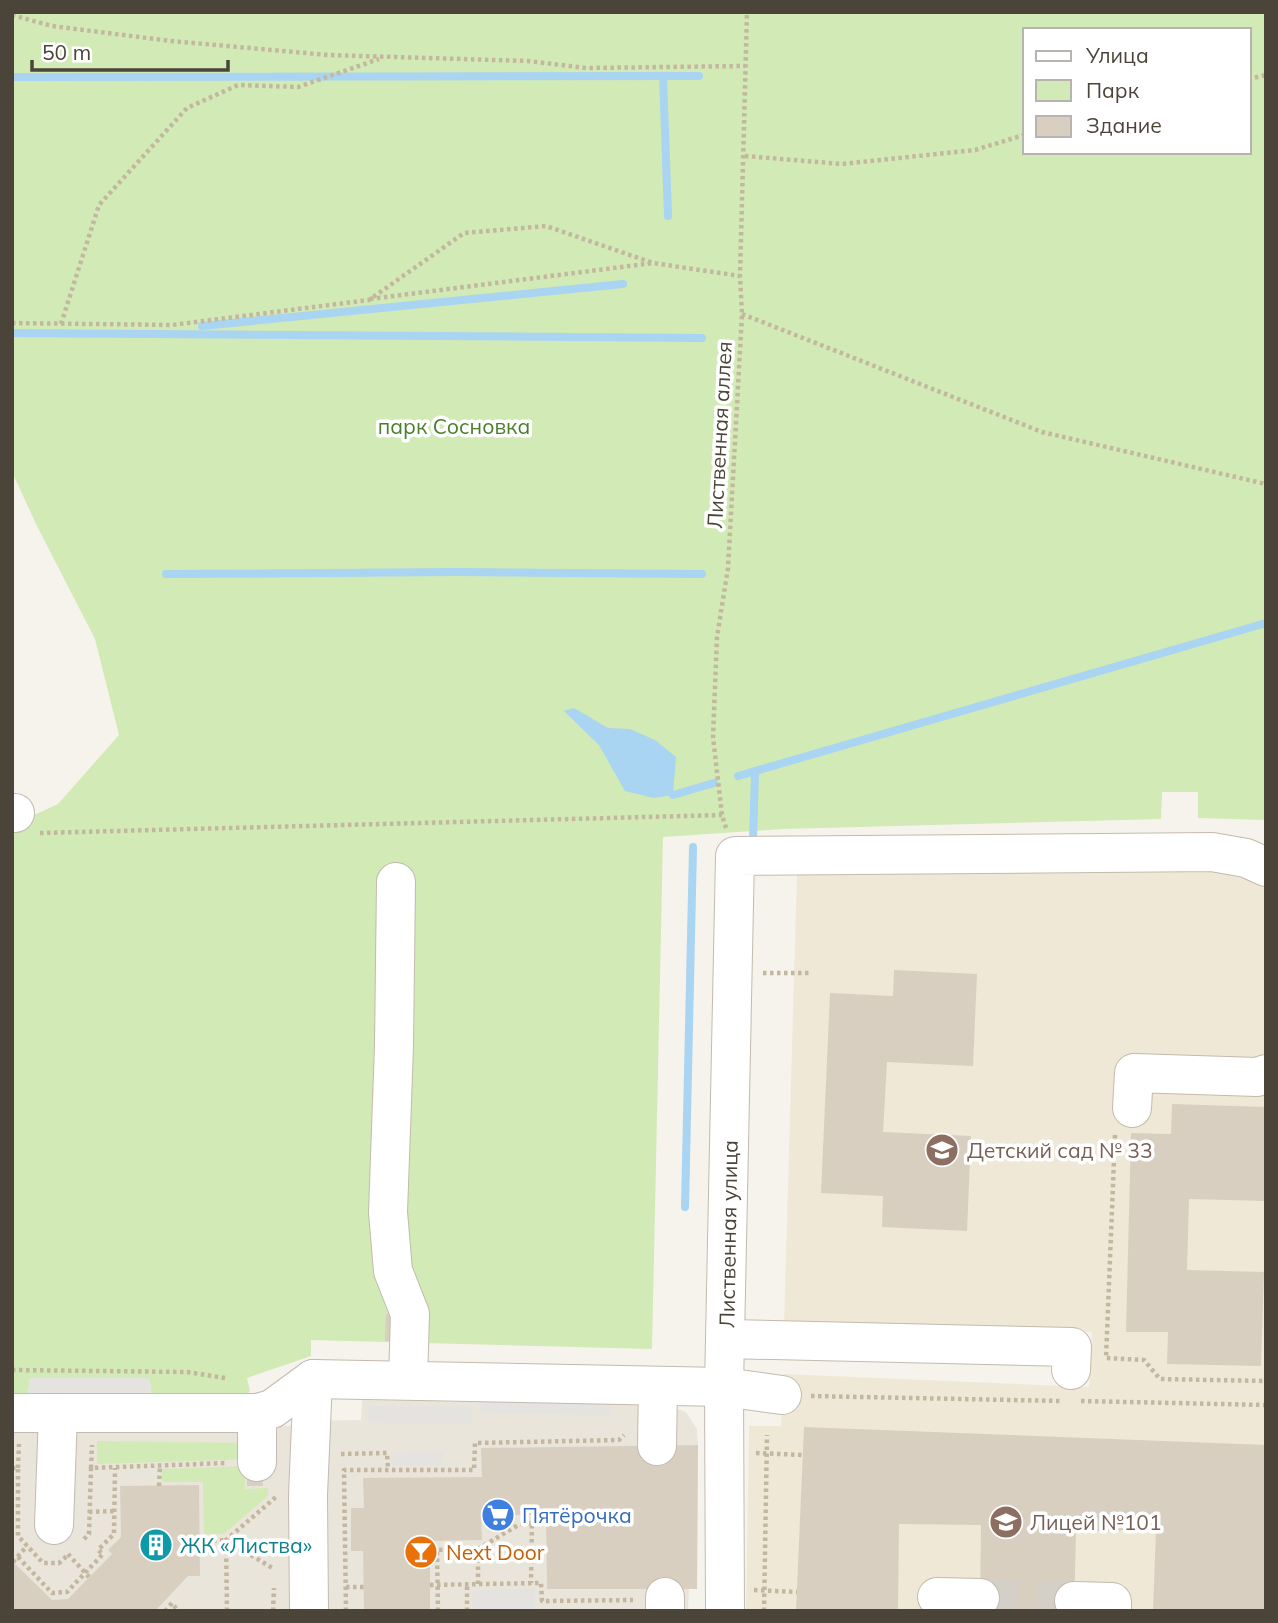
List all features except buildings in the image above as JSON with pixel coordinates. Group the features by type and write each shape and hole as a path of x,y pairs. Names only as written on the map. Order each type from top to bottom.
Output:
{"street":[{"path":"735,856 1212,852 1246,858 1266,867"},
{"name":"Лиственная улица","path":"735,856 724,1387 736,1600"},
{"path":"396,883 388,1212 393,1271 410,1314 408,1380"},
{"path":"1132,1108 1134,1073 1257,1077 1266,1074"},
{"path":"726,1339 1072,1347 1071,1370"},
{"path":"309,1611 308,1495 313,1379"},
{"path":"15,1424 58,1413 257,1413 272,1409 313,1379 724,1387 782,1395"},
{"path":"642,1440 658,1386"},
{"path":"58,1413 61,1543"},
{"path":"257,1413 258,1459"},
{"path":"937,1597 980,1598"},
{"path":"1074,1601 1112,1602 1112,1611"}],"path":[{"name":"Лиственная аллея","path":"735,856 722,815 713,737 717,637 728,568 742,314 740,276 747,12"},
{"path":"12,15 52,26 171,41 328,55 528,61 586,68 746,66"},
{"path":"61,324 99,205 187,108 238,85 298,87 384,57"},
{"path":"745,156 842,164 975,150 1023,135"},
{"path":"369,300 464,233 546,226 653,263 740,276"},
{"path":"12,323 172,325 653,263"},
{"path":"742,314 1042,432 1266,484"},
{"path":"19,820 722,815"},
{"path":"760,973 812,974"},
{"path":"1132,1108 1115,1125 1107,1358 1144,1360 1160,1379 1266,1381"},
{"path":"782,1395 1266,1405"},
{"path":"15,1424 18,1536 61,1543 87,1575"},
{"path":"764,1611 767,1435"},
{"path":"13,1562 18,1557 89,1534 92,1437"},
{"path":"346,1611 344,1470 474,1470 475,1443 642,1440"},
{"path":"387,1453 388,1469"},
{"path":"748,1453 803,1455"},
{"path":"92,1468 258,1459"},
{"path":"159,1486 160,1466"},
{"path":"18,1557 52,1593 67,1592 87,1575 103,1554 98,1550 114,1534 115,1468"},
{"path":"89,1512 114,1511"},
{"path":"227,1611 226,1541 256,1515"},
{"path":"438,1611 438,1550 478,1549 520,1524 532,1523 531,1583"},
{"path":"206,1541 226,1541 274,1569"},
{"path":"478,1549 478,1584"},
{"path":"430,1585 541,1583 542,1601 656,1603"},
{"path":"467,1584 467,1611"},
{"path":"346,1587 364,1587"},
{"path":"736,1600 764,1590 797,1591"},
{"path":"165,1611 172,1604 178,1611"}],"shaded area":[{"path":"1212,872 1241,876 1266,889 1266,1611 746,1611 749,1426 781,1426 783,1374 1089,1387 1092,1332 784,1326 797,874"},
{"path":"30,1378 149,1378 153,1401 27,1402"},
{"path":"481,1397 611,1400 611,1416 481,1413"},
{"path":"362,1400 667,1405 686,1412 697,1429 698,1445 697,1589 689,1589 688,1611 12,1611 12,1426 290,1426 307,1421 361,1420"},
{"path":"368,1406 472,1406 471,1424 368,1423"},
{"path":"442,1452 443,1466 392,1466 391,1453"},
{"path":"535,1589 535,1611 473,1611 472,1590"}],"green space":[{"name":"парк Сосновка","path":"12,12 1266,12 1266,820 1198,818 1198,792 1162,792 1161,819 783,829 663,837 652,1349 311,1340 311,1356 247,1378 250,1391 242,1399 153,1401 149,1378 30,1378 27,1402 12,1401 12,835 19,822 58,804 119,735 95,639 12,472"},
{"path":"97,1441 252,1443 253,1459 97,1464"},
{"path":"245,1466 245,1489 268,1488 268,1496 224,1534 204,1534 203,1482 162,1482 162,1469"}],"water":[{"path":"574,708 608,728 630,729 655,740 676,757 673,795 654,798 625,791 599,745 564,711"}],"waterway":[{"path":"663,76 668,216"},
{"path":"12,77 699,76"},
{"path":"202,326 623,284"},
{"path":"12,333 702,338"},
{"path":"166,574 702,574"},
{"path":"738,776 1266,623"},
{"path":"753,840 755,772"},
{"path":"673,795 714,783"},
{"path":"685,1207 693,847"}],"tunnel":[{"path":"980,1598 1074,1601"}],"place":[{"name":"Детский сад № 33","path":"942,1150"},
{"name":"Пятёрочка","path":"498,1515"},
{"name":"Лицей №101","path":"1006,1522"},
{"name":"ЖК «Листва»","path":"156,1545"},
{"name":"Next Door","path":"421,1552"}]}
